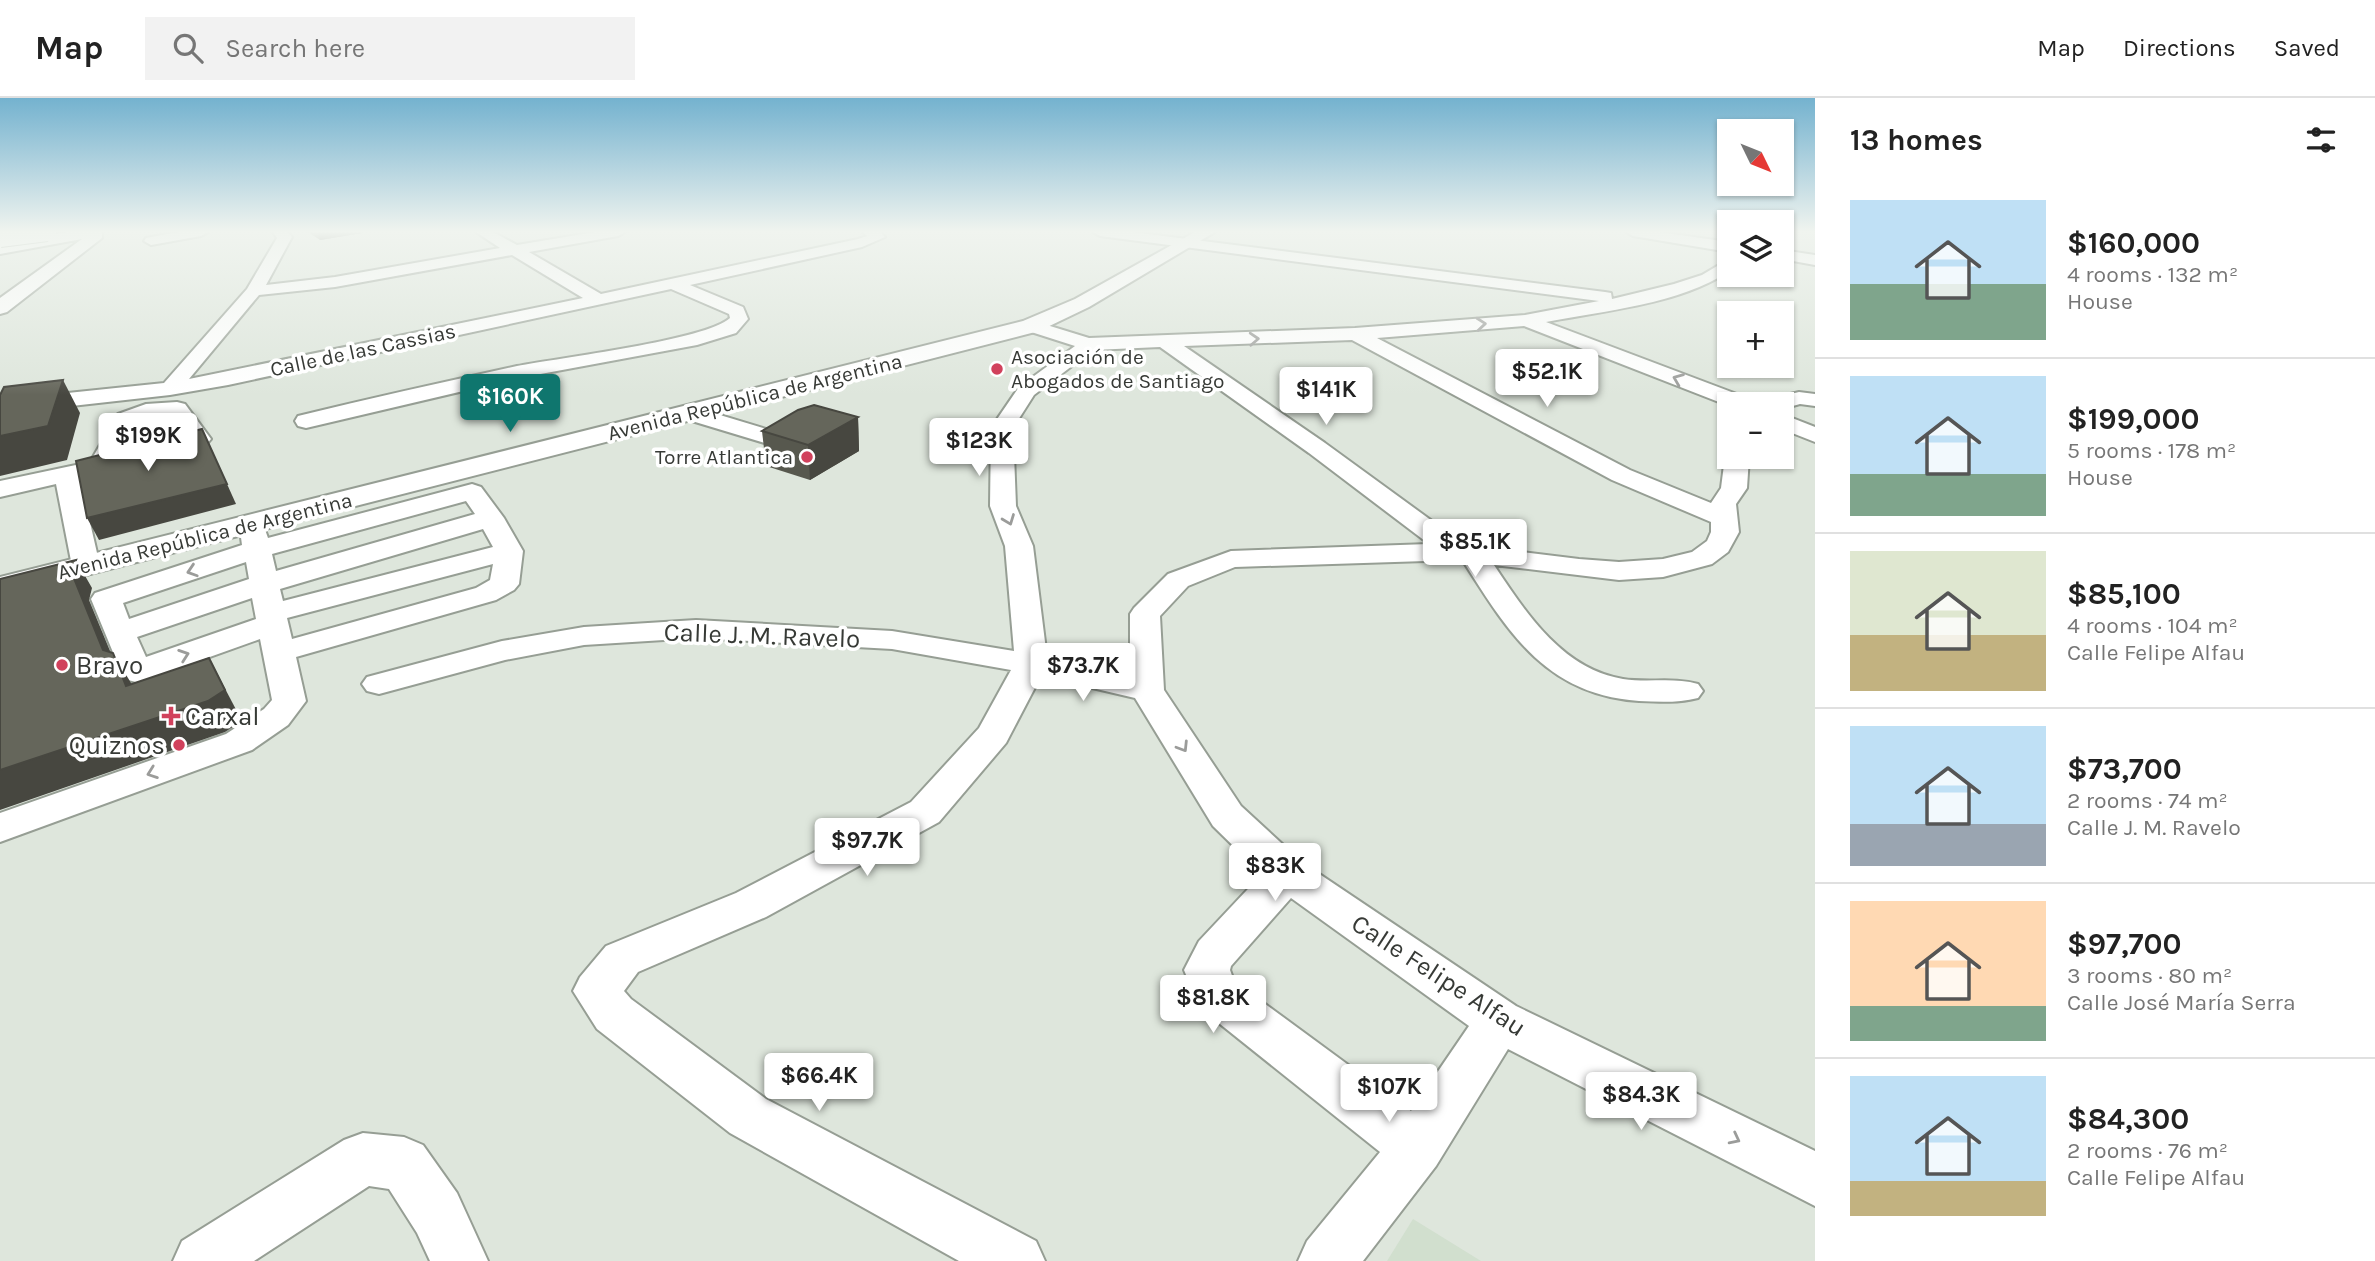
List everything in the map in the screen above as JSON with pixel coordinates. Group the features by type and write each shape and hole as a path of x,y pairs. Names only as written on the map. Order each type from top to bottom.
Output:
{"main road":[{"path":"0,308 24,286"},
{"name":"Avenida República de Argentina","path":"0,587 86,566 254,537 463,483 690,413 1031,326 1112,286"}],"street":[{"path":"170,389 256,286"},
{"path":"254,290 292,286"},
{"path":"576,286 597,299"},
{"name":"Calle de las Cassias","path":"0,407 170,389 282,368 661,286"},
{"path":"306,421 569,361 697,339 729,329 739,319 737,310 679,286"},
{"path":"1540,286 1624,302"},
{"path":"1031,326 1088,344 1355,334 1525,320 1624,302 1679,286"},
{"path":"1525,320 1717,394"},
{"path":"1355,334 1621,475 1724,518"},
{"path":"1167,342 1465,553 1519,625 1550,659 1575,676 1621,689 1686,691"},
{"path":"1016,1261 748,1116 614,1014 596,991 622,959 751,905 925,812 993,734 1031,664 1019,547 1003,506 1002,428 1026,391 1088,344"},
{"path":"1794,399 1815,400"},
{"path":"690,413 768,437"},
{"path":"1794,426 1815,435"},
{"path":"0,489 99,468"},
{"path":"1147,690 1145,614 1178,580 1231,559 1465,553 1579,568 1619,571 1663,568 1702,558 1718,546 1725,532 1723,503 1734,488 1736,469"},
{"path":"67,476 86,566"},
{"path":"274,630 486,594 504,584 509,551 491,518 463,483"},
{"path":"120,632 264,584 491,518"},
{"path":"0,828 239,742 276,717 289,701 274,630 254,537 106,598 136,672 274,630 509,551"},
{"name":"Calle J. M. Ravelo","path":"379,684 502,652 584,636 696,629 892,640 1031,664 1147,690"},
{"name":"Calle Felipe Alfau","path":"1147,690 1227,816 1288,874 1499,1020 1815,1179"},
{"path":"1288,874 1215,954 1207,970 1216,994 1417,1148"},
{"path":"1326,1261 1417,1148 1499,1020"},
{"path":"202,1261 363,1159 404,1164 437,1213 459,1261"}],"shaded area":[{"path":"1413,1219 1481,1261 1387,1261"}],"building":[{"path":"63,380 48,426 0,436 0,395 4,387"},
{"path":"814,405 858,417 808,445 762,431 798,410"},
{"path":"202,429 227,484 87,518 76,461"},
{"name":"Bravo","path":"76,560 71,571 103,650 113,653 126,686 209,658 225,690 208,701 0,770 0,579"}],"place":[{"name":"Asociación de Abogados de Santiago","path":"997,369"},
{"name":"Torre Atlantica","path":"807,457"},
{"name":"Bravo","path":"62,665"},
{"name":"Carxal","path":"171,716"},
{"name":"Quiznos","path":"179,745"}]}
